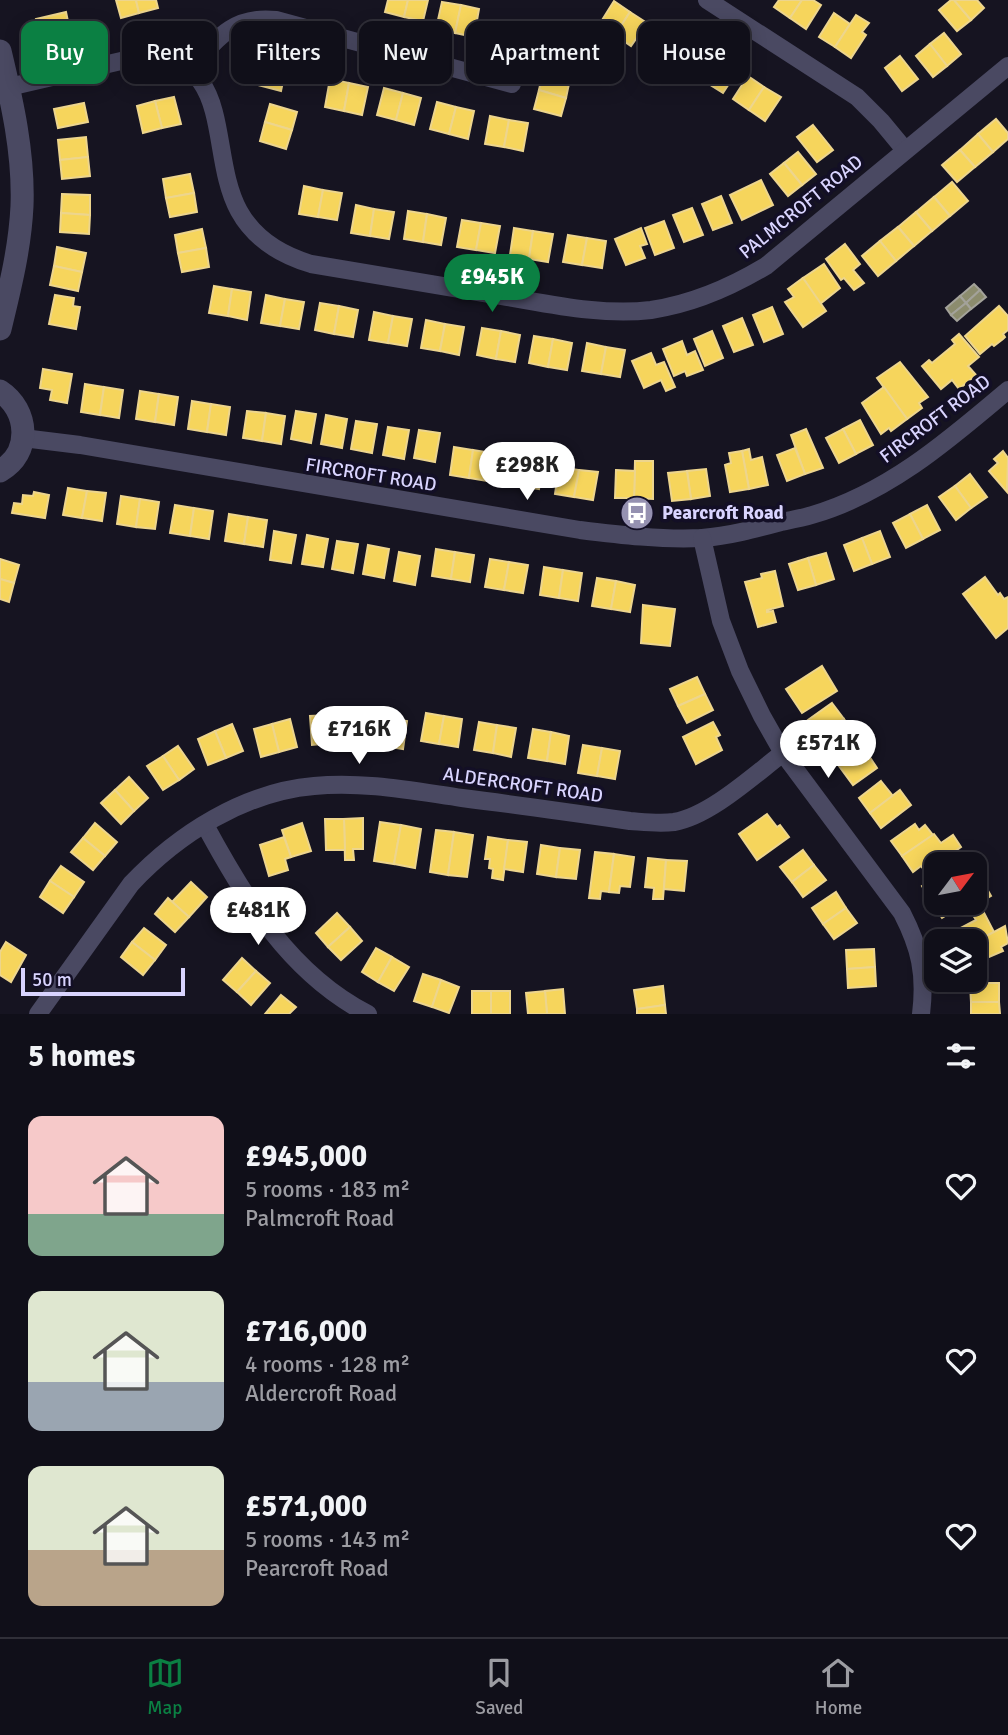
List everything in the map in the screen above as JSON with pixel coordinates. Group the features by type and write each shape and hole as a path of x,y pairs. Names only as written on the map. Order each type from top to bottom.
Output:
{"street":[{"path":"707,0 857,97 905,150"},
{"path":"217,42 230,28 243,21 259,18 276,20 466,72"},
{"path":"0,51 19,150 22,206 18,253 0,328"},
{"path":"9,87 122,61"},
{"name":"PALMCROFT ROAD","path":"201,84 215,108 228,178 239,211 257,234 278,252 311,264 590,309 618,311 664,307 711,293 748,276 780,256 1008,66"},
{"name":"FIRCROFT ROAD","path":"23,438 80,445 580,530 631,536 702,538 813,515 846,502 913,466 1008,390"},
{"path":"0,391 12,401 23,425 23,438 13,461 0,471"},
{"path":"702,538 714,595 731,646 762,716 783,753 902,913 915,937 922,964 924,993 921,1014"},
{"name":"ALDERCROFT ROAD","path":"38,1014 131,884 167,850 205,825 252,800 299,788 334,785 411,791 630,821 673,822 688,818 716,803 783,753"},
{"path":"205,825 240,889 281,945 326,988 368,1014"}],"building: Homes":[{"path":"116,0 136,0 139,13 121,18"},
{"path":"136,0 156,0 158,8 139,13"},
{"path":"388,0 408,0 404,17 385,12"},
{"path":"408,0 428,0 423,21 404,17"},
{"path":"779,0 802,0 790,18 774,7"},
{"path":"802,0 813,0 821,5 806,29 790,18"},
{"path":"954,0 971,20 957,31 939,10"},
{"path":"954,0 977,0 984,8 971,20"},
{"path":"614,1 630,12 624,21 602,21"},
{"path":"442,2 461,5 455,33 452,32 452,21 438,21"},
{"path":"461,5 479,9 477,21 466,21 466,35 455,33"},
{"path":"66,12 68,21 36,21"},
{"path":"630,12 644,21 638,21 638,36 631,46 624,41 624,21"},
{"path":"834,13 850,24 835,47 819,37"},
{"path":"856,15 869,23 862,32 866,35 851,58 835,47"},
{"path":"944,33 961,54 947,66 930,44"},
{"path":"930,44 947,66 933,77 916,56"},
{"path":"900,56 918,79 902,91 885,68"},
{"path":"750,77 764,87 749,110 733,99 743,84 750,84"},
{"path":"349,83 344,111 325,107 329,84"},
{"path":"349,83 368,87 362,115 344,111"},
{"path":"254,84 282,84 281,91"},
{"path":"540,84 569,84 566,98 539,90"},
{"path":"709,84 729,84 723,93"},
{"path":"764,87 781,97 765,121 749,110"},
{"path":"384,88 403,93 396,120 377,115"},
{"path":"539,90 566,98 561,116 534,109"},
{"path":"403,93 421,98 414,125 396,120"},
{"path":"174,97 181,124 162,128 155,101"},
{"path":"155,101 162,128 143,133 137,106"},
{"path":"437,102 456,107 449,134 430,129"},
{"path":"84,103 88,122 58,128 54,109"},
{"path":"270,104 297,112 292,130 265,122"},
{"path":"456,107 474,111 468,139 449,134"},
{"path":"490,116 509,120 504,147 485,144"},
{"path":"996,119 1008,133 1008,139 993,152 978,134"},
{"path":"509,120 528,123 523,151 504,147"},
{"path":"265,122 292,130 286,149 260,141"},
{"path":"813,125 833,150 817,162 797,137"},
{"path":"978,134 993,152 975,167 960,150"},
{"path":"86,137 88,157 60,160 58,140"},
{"path":"960,150 975,167 957,182 942,165"},
{"path":"798,152 816,174 802,185 784,163"},
{"path":"88,157 90,176 62,179 60,160"},
{"path":"784,163 802,185 788,196 770,174"},
{"path":"190,174 194,193 166,198 163,179"},
{"path":"761,180 773,205 742,220 730,195"},
{"path":"952,182 968,201 950,216 934,197"},
{"path":"304,186 323,190 318,217 299,214"},
{"path":"323,190 342,193 337,220 318,217"},
{"path":"194,193 197,212 170,217 166,198"},
{"path":"62,194 90,195 90,215 61,213"},
{"path":"721,196 732,223 713,230 702,204"},
{"path":"934,197 950,216 932,231 916,212"},
{"path":"356,205 374,209 370,236 351,233"},
{"path":"692,208 703,235 684,242 673,215"},
{"path":"374,209 394,212 389,239 370,236"},
{"path":"408,211 427,214 423,242 404,239"},
{"path":"916,212 932,231 914,246 898,227"},
{"path":"61,213 90,215 89,234 60,232"},
{"path":"427,214 446,218 441,245 423,242"},
{"path":"462,220 481,223 476,250 457,247"},
{"path":"664,221 674,248 655,255 645,228"},
{"path":"481,223 500,226 495,253 476,250"},
{"path":"898,227 914,246 896,261 880,241"},
{"path":"514,228 533,231 529,259 510,255"},
{"path":"641,228 647,244 640,246 645,258 626,265 615,239"},
{"path":"202,229 206,248 178,253 175,235"},
{"path":"533,231 553,234 548,262 529,259"},
{"path":"568,235 587,238 582,265 563,262"},
{"path":"587,238 606,241 602,268 582,265"},
{"path":"880,241 896,261 878,276 862,256"},
{"path":"845,244 860,264 853,270 864,283 854,290 844,278 841,280 826,259"},
{"path":"57,247 86,253 82,272 54,266"},
{"path":"206,248 209,267 182,272 178,253"},
{"path":"824,264 840,288 820,304 803,278"},
{"path":"54,266 82,272 78,291 50,285"},
{"path":"803,278 826,311 803,327 785,302 794,297 788,289"},
{"path":"214,286 232,289 228,316 209,313"},
{"path":"232,289 251,292 247,320 228,316"},
{"path":"55,295 74,298 73,306 80,307 76,329 49,324"},
{"path":"266,295 285,299 280,326 261,323"},
{"path":"285,299 304,302 299,329 280,326"},
{"path":"320,303 339,306 334,334 315,330"},
{"path":"339,306 358,310 353,337 334,334"},
{"path":"999,306 1008,316 1008,330 1003,334 1003,339 980,354 965,336"},
{"path":"772,307 783,334 764,342 753,315"},
{"path":"374,312 393,316 388,343 369,340"},
{"path":"393,316 412,319 407,346 388,343"},
{"path":"742,318 753,345 734,352 723,326"},
{"path":"426,320 445,324 440,351 421,348"},
{"path":"445,324 464,327 459,355 440,351"},
{"path":"482,328 501,331 496,359 477,355"},
{"path":"501,331 520,335 515,362 496,359"},
{"path":"712,331 723,358 705,366 694,339"},
{"path":"959,334 979,357 968,366 976,375 959,389 952,380 941,389 922,366 929,360 932,363 955,344 952,340"},
{"path":"534,336 553,339 548,367 529,363"},
{"path":"553,339 572,343 567,370 548,367"},
{"path":"682,341 687,355 695,351 703,370 687,376 685,371 674,376 663,349"},
{"path":"587,343 606,347 601,374 582,371"},
{"path":"606,347 625,350 620,377 601,374"},
{"path":"651,353 656,365 664,362 675,387 666,391 661,380 644,388 632,361"},
{"path":"900,362 928,397 919,403 922,408 907,419 877,378"},
{"path":"43,369 72,374 67,403 50,400 52,390 40,388"},
{"path":"85,384 104,387 100,415 81,412"},
{"path":"104,387 123,390 119,418 100,415"},
{"path":"884,387 907,419 891,431 889,428 881,434 862,403"},
{"path":"140,391 159,394 155,422 136,419"},
{"path":"159,394 178,397 174,425 155,422"},
{"path":"192,401 211,404 207,432 188,429"},
{"path":"211,404 230,407 226,435 207,432"},
{"path":"247,411 266,413 262,441 243,438"},
{"path":"296,411 316,414 311,443 291,439"},
{"path":"266,413 285,416 281,444 262,441"},
{"path":"326,415 347,419 342,448 321,444"},
{"path":"860,420 873,445 856,454 843,429"},
{"path":"356,421 377,424 372,453 351,449"},
{"path":"388,427 409,430 404,459 383,455"},
{"path":"806,429 823,468 805,474 791,435"},
{"path":"843,429 856,454 839,463 826,438"},
{"path":"419,430 440,433 435,462 414,458"},
{"path":"454,447 473,450 469,478 450,475"},
{"path":"795,448 805,474 787,481 777,455"},
{"path":"749,449 751,460 762,457 768,485 749,489 742,451"},
{"path":"473,450 492,453 488,481 469,478"},
{"path":"742,451 749,489 730,492 725,465 731,463 729,453"},
{"path":"1003,451 1008,458 1007,492 989,471 998,463 994,459"},
{"path":"506,456 525,459 521,486 502,483"},
{"path":"525,459 544,462 539,489 521,486"},
{"path":"635,461 653,461 653,499 634,498"},
{"path":"559,467 579,470 574,497 555,494"},
{"path":"706,469 710,496 691,499 687,471"},
{"path":"579,470 598,472 593,500 574,497"},
{"path":"616,470 635,471 634,498 615,498"},
{"path":"687,471 691,499 672,501 668,473"},
{"path":"970,474 987,497 971,508 955,486"},
{"path":"955,486 971,508 956,520 939,497"},
{"path":"68,488 87,491 82,518 63,515"},
{"path":"87,491 106,493 102,521 82,518"},
{"path":"34,492 49,495 45,518 12,513 14,503 22,504 23,495 33,496"},
{"path":"121,496 140,499 136,527 117,524"},
{"path":"140,499 159,502 155,529 136,527"},
{"path":"175,505 194,508 190,536 170,533"},
{"path":"927,505 940,530 923,539 910,514"},
{"path":"194,508 213,511 209,539 190,536"},
{"path":"229,514 248,517 244,544 225,541"},
{"path":"910,514 923,539 906,548 893,523"},
{"path":"248,517 267,520 263,547 244,544"},
{"path":"274,531 296,535 291,563 270,560"},
{"path":"880,531 890,557 872,564 862,538"},
{"path":"307,535 328,539 323,567 302,564"},
{"path":"862,538 872,564 854,571 844,545"},
{"path":"337,541 358,544 353,573 332,569"},
{"path":"368,545 389,549 384,578 363,574"},
{"path":"436,549 455,552 451,579 432,576"},
{"path":"399,552 420,556 415,585 394,581"},
{"path":"455,552 474,555 470,582 451,579"},
{"path":"826,553 834,579 816,585 808,558"},
{"path":"808,558 816,585 798,590 789,564"},
{"path":"0,559 19,565 14,583 0,579"},
{"path":"490,559 509,562 504,590 485,587"},
{"path":"509,562 528,565 523,593 504,590"},
{"path":"544,567 563,570 559,598 540,595"},
{"path":"563,570 582,573 578,601 559,598"},
{"path":"775,571 783,606 767,610 773,611 776,622 758,627 745,582"},
{"path":"985,577 998,595 1000,593 1004,599 1008,597 1008,628 996,638 963,594"},
{"path":"597,578 616,581 611,609 592,606"},
{"path":"0,579 14,583 9,602 0,599"},
{"path":"616,581 635,585 630,612 611,609"},
{"path":"643,605 675,609 670,646 641,643"},
{"path":"822,666 837,691 802,713 786,689"},
{"path":"697,677 705,694 678,706 670,689"},
{"path":"705,694 713,710 687,723 678,706"},
{"path":"832,703 844,719 820,736 808,720"},
{"path":"426,713 444,716 439,744 421,741"},
{"path":"348,714 350,742 331,743 329,715"},
{"path":"329,715 331,743 312,745 310,716"},
{"path":"370,715 389,718 384,746 366,743"},
{"path":"444,716 462,719 458,747 439,744"},
{"path":"389,718 407,721 403,749 384,746"},
{"path":"290,719 297,747 279,752 272,724"},
{"path":"844,719 855,735 831,753 820,736"},
{"path":"479,722 497,725 493,753 474,750"},
{"path":"713,722 720,735 716,737 722,750 696,764 683,737"},
{"path":"232,724 243,751 226,758 215,731"},
{"path":"272,724 279,752 261,757 254,729"},
{"path":"497,725 516,728 511,757 493,753"},
{"path":"533,729 551,732 547,761 528,758"},
{"path":"215,731 226,758 208,765 198,739"},
{"path":"551,732 569,736 565,764 547,761"},
{"path":"583,745 602,748 597,776 578,773"},
{"path":"178,746 194,769 179,780 163,756"},
{"path":"602,748 620,751 615,779 597,776"},
{"path":"852,750 857,756 865,750 877,768 853,785 836,762"},
{"path":"163,756 179,780 163,790 147,766"},
{"path":"129,777 148,798 134,811 115,790"},
{"path":"881,781 893,796 870,813 859,798"},
{"path":"115,790 134,811 121,824 101,803"},
{"path":"900,790 911,805 881,828 870,813"},
{"path":"767,814 789,837 757,860 739,834"},
{"path":"363,818 363,849 353,849 354,860 345,860 344,819"},
{"path":"325,819 344,819 345,850 326,850"},
{"path":"380,822 401,825 394,864 374,861"},
{"path":"95,823 117,842 105,856 83,838"},
{"path":"302,823 311,851 291,857 282,830"},
{"path":"915,824 919,830 925,825 933,835 902,856 891,841"},
{"path":"401,825 421,829 415,868 394,864"},
{"path":"436,830 454,832 448,875 430,872"},
{"path":"454,832 473,835 467,877 448,875"},
{"path":"934,834 941,843 953,835 961,847 954,852 924,852 924,870 921,866 913,872 902,856"},
{"path":"284,837 291,857 285,859 288,870 269,876 260,845"},
{"path":"488,837 508,840 503,880 492,878 490,859 485,859"},
{"path":"83,838 105,856 93,870 71,852"},
{"path":"508,840 527,842 523,872 504,869"},
{"path":"541,845 560,848 556,877 537,874"},
{"path":"560,848 580,850 576,879 556,877"},
{"path":"803,850 814,865 792,882 780,867"},
{"path":"595,852 614,854 609,892 601,891 600,899 589,898"},
{"path":"614,854 634,857 630,887 620,886 619,893 609,892"},
{"path":"648,858 666,860 663,899 653,899 654,888 645,887"},
{"path":"666,860 687,861 684,891 664,889"},
{"path":"814,865 826,880 803,897 792,882"},
{"path":"61,866 84,882 74,897 50,881"},
{"path":"50,881 74,897 63,913 40,897"},
{"path":"191,882 207,897 189,917 172,902"},
{"path":"836,892 846,908 823,924 812,908"},
{"path":"168,898 189,917 175,932 155,914"},
{"path":"846,908 857,923 834,939 823,924"},
{"path":"337,913 350,927 328,947 316,933"},
{"path":"973,915 985,915 994,932 987,936 987,929 959,929 976,920"},
{"path":"1005,926 1008,943 1001,947 1003,951 987,958 987,936"},
{"path":"350,927 362,941 341,960 328,947"},
{"path":"144,928 166,945 155,960 132,942"},
{"path":"6,942 26,955 11,982 0,975 0,952"},
{"path":"132,942 155,960 143,975 121,957"},
{"path":"376,948 392,957 378,982 362,972"},
{"path":"874,949 875,967 847,969 846,950"},
{"path":"392,957 409,967 394,991 378,982"},
{"path":"242,958 256,971 237,992 223,980"},
{"path":"875,967 876,986 848,988 847,969"},
{"path":"256,971 270,983 251,1005 237,992"},
{"path":"423,974 441,980 432,1007 414,1001"},
{"path":"441,980 459,987 449,1013 432,1007"},
{"path":"987,983 999,983 999,1002 971,1002 970,992 987,992"},
{"path":"663,986 665,1005 637,1009 634,990"},
{"path":"563,989 565,1014 547,1014 545,991"},
{"path":"472,991 491,991 491,1014 472,1014"},
{"path":"491,991 510,991 510,1014 491,1014"},
{"path":"545,991 547,1014 528,1014 526,993"},
{"path":"281,995 296,1007 289,1014 265,1014"},
{"path":"971,1002 999,1002 1000,1014 971,1014"},
{"path":"665,1005 666,1014 637,1014 637,1009"}],"building: Industry":[{"path":"974,284 980,290 966,303 960,296"},
{"path":"980,290 986,297 971,309 966,303"},
{"path":"960,296 966,303 951,315 946,308"},
{"path":"966,303 971,309 957,321 951,315"}],"place":[{"name":"Pearcroft Road","path":"637,513"}]}
